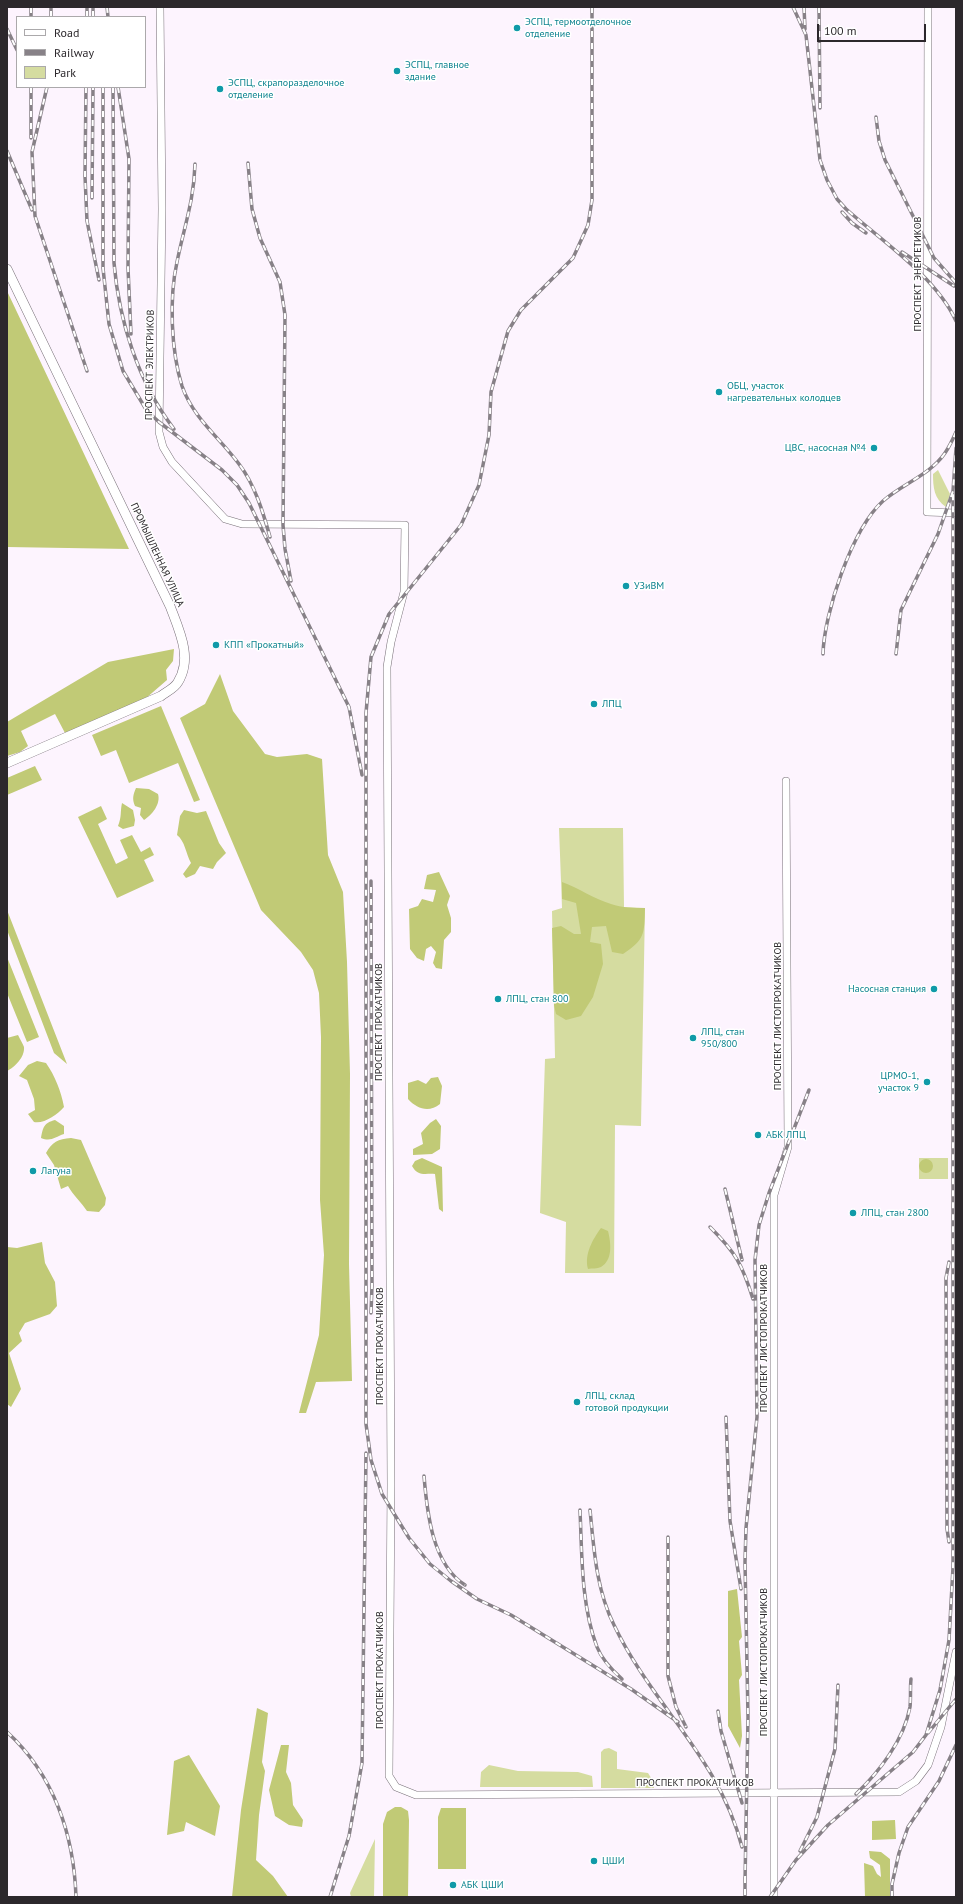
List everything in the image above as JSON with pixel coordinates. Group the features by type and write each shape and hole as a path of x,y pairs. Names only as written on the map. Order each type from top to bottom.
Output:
{"street":[{"name":"ПРОСПЕКТ ЭЛЕКТРИКОВ","path":"160,7 162,209 159,432 163,447 172,462 225,519 242,524 405,525"},
{"name":"ПРОСПЕКТ ЭНЕРГЕТИКОВ","path":"928,7 927,512 956,513"},
{"name":"ПРОМЫШЛЕННАЯ УЛИЦА","path":"7,270 170,606 183,642 185,665 178,683 161,696 7,763"},
{"name":"ПРОСПЕКТ ПРОКАТЧИКОВ","path":"405,525 404,592 391,642 387,667 391,1476 389,1776 396,1788 416,1795 899,1792 916,1780 928,1765 941,1728 956,1652"},
{"name":"ПРОСПЕКТ ЛИСТОПРОКАТЧИКОВ","path":"774,1897 774,1195 788,1147 786,781"}],"green space":[{"path":"7,291 129,549 7,547"},
{"path":"938,470 950,494 946,507 939,500 934,488 933,474"},
{"path":"174,649 173,661 166,670 167,680 145,699 65,733 55,714 21,731 28,746 20,752 7,756 7,722 108,662"},
{"path":"220,674 233,711 265,754 277,757 307,754 322,759 328,855 343,892 347,962 350,1074 349,1264 352,1381 316,1382 306,1413 299,1413 319,1335 324,1255 320,1200 321,1037 319,993 313,970 301,952 261,910 180,718 205,704"},
{"path":"161,706 200,800 194,802 178,763 129,783 116,750 101,756 92,735"},
{"path":"35,766 42,780 7,795 7,778"},
{"path":"136,788 149,789 158,794 159,798 155,809 144,820 140,815 141,808 135,806 133,801"},
{"path":"122,803 133,810 135,820 134,826 123,829 118,826"},
{"path":"101,806 107,819 98,824 116,864 128,858 120,840 132,835 141,852 150,847 154,855 144,860 154,881 117,898 78,817"},
{"path":"184,810 197,813 206,811 219,843 226,853 217,862 213,869 200,866 195,874 186,878 183,874 191,863 184,844 177,835 180,816"},
{"path":"559,828 623,828 624,907 645,908 641,1126 615,1125 614,1273 565,1273 566,1222 540,1213 545,1059 555,1058 552,911 562,908"},
{"path":"439,872 450,896 447,905 451,918 451,932 444,940 442,969 436,968 433,963 436,952 431,946 426,949 424,961 417,958 410,949 409,909 418,906 422,899 433,902 436,890 424,889 427,875"},
{"path":"562,882 605,902 628,908 645,908 644,930 642,935 631,949 623,954 612,952 606,926 592,927 590,942 601,944 603,964 593,997 581,1016 566,1020 556,1014 554,1005 552,928 561,926 574,934 581,934 576,903 562,899"},
{"path":"7,910 67,1064 54,1053 7,930"},
{"path":"7,957 39,1037 27,1042 7,993"},
{"path":"18,1035 24,1047 24,1051 16,1064 7,1071 7,1038"},
{"path":"37,1061 46,1063 52,1073 64,1107 58,1113 42,1122 34,1122 28,1114 35,1110 34,1099 27,1080 19,1076 28,1065"},
{"path":"438,1077 442,1086 440,1104 436,1107 423,1109 408,1099 408,1083 418,1080 426,1084 431,1078"},
{"path":"436,1119 441,1126 440,1149 432,1154 413,1155 413,1149 423,1144 421,1133"},
{"path":"55,1120 64,1126 64,1134 53,1139 41,1138 42,1131 45,1126"},
{"path":"71,1138 81,1140 106,1198 105,1205 99,1212 87,1211 68,1186 61,1189 54,1165 46,1153 56,1142 62,1139"},
{"path":"422,1158 442,1167 443,1212 439,1209 435,1174 419,1173 412,1166 415,1161"},
{"path":"919,1158 948,1158 948,1179 919,1179"},
{"path":"923,1159 929,1159 933,1163 933,1169 929,1173 923,1173 919,1169 919,1163"},
{"path":"601,1228 608,1231 610,1251 608,1260 601,1267 588,1269 588,1252 592,1242"},
{"path":"42,1242 45,1263 55,1282 57,1306 50,1314 25,1323 19,1333 22,1341 9,1353 21,1389 11,1407 7,1404 7,1247 17,1248"},
{"path":"737,1589 742,1637 739,1641 742,1675 739,1680 742,1736 740,1748 728,1726 728,1591"},
{"path":"257,1708 268,1713 262,1762 265,1771 259,1815 256,1860 273,1876 288,1897 232,1897 241,1810"},
{"path":"281,1745 289,1745 286,1772 291,1783 293,1805 303,1820 302,1827 289,1825 275,1816 269,1790"},
{"path":"609,1748 617,1752 617,1769 648,1773 653,1781 654,1788 601,1788 601,1752 604,1749"},
{"path":"189,1755 220,1806 215,1836 186,1822 184,1831 167,1835 174,1761"},
{"path":"489,1765 518,1771 578,1772 592,1776 593,1787 480,1787 481,1772"},
{"path":"395,1807 401,1807 408,1811 408,1897 383,1897 383,1824 387,1812"},
{"path":"441,1808 466,1808 466,1869 438,1869 438,1817"},
{"path":"895,1820 896,1839 872,1840 872,1821"},
{"path":"375,1839 374,1897 351,1897 350,1893"},
{"path":"869,1851 881,1852 890,1859 890,1897 865,1897 864,1863 873,1866 877,1874 881,1877 880,1865 870,1858"}],"railway":[{"path":"31,7 31,16"},
{"path":"51,7 51,16"},
{"path":"87,7 87,16"},
{"path":"93,7 93,16"},
{"path":"107,7 108,16"},
{"path":"592,7 592,200 588,225 573,258 521,310 508,331 491,392 489,435 479,485 461,525 389,614 371,657 366,713 366,1424 371,1460 382,1494 409,1538 430,1564 477,1599 511,1615 631,1689 678,1722"},
{"path":"793,7 806,35 820,160 827,180 837,199 846,209 907,260 935,289 947,305 956,321"},
{"path":"804,7 805,29"},
{"path":"819,7 820,108"},
{"path":"7,29 16,48"},
{"path":"31,88 31,138"},
{"path":"47,88 32,152 35,216 87,371"},
{"path":"86,88 85,176 87,221 99,280"},
{"path":"92,198 93,88"},
{"path":"103,88 103,268 109,324 123,371 147,411 159,422 222,470 237,485 249,503 349,707 362,775"},
{"path":"113,88 114,263 120,307 132,350 141,371 161,411 174,429"},
{"path":"118,88 129,159 128,268 131,334"},
{"path":"876,117 879,141 885,160 934,258 956,283"},
{"path":"7,151 32,210"},
{"path":"248,163 252,209 260,238 280,282 285,315 283,525 285,549 291,581"},
{"path":"195,164 191,202 174,276 172,324 178,372 182,386 193,408 232,454 245,472 261,508 270,537"},
{"path":"842,212 852,223 866,233"},
{"path":"902,252 954,286"},
{"path":"823,654 828,617 834,595 851,551 861,531 883,501 939,461 951,443 956,432"},
{"path":"896,654 901,610 938,534 953,491 956,448"},
{"path":"770,1897 796,1860 828,1825 913,1752 926,1735 940,1690 949,1640 953,1567 953,491"},
{"path":"371,881 371,1313"},
{"path":"745,1882 748,1717 745,1562 746,1528 757,1417 755,1260 759,1225 769,1193 809,1090"},
{"path":"725,1189 742,1260"},
{"path":"710,1227 726,1244 737,1260 753,1299"},
{"path":"949,1262 946,1278 947,1529 949,1542"},
{"path":"726,1417 730,1521 741,1589"},
{"path":"330,1897 349,1836 362,1763 366,1453"},
{"path":"424,1476 427,1505 433,1536 438,1551 454,1576 465,1585"},
{"path":"580,1510 583,1580 592,1631 597,1647 604,1660 622,1679"},
{"path":"590,1510 597,1569 603,1597 614,1625 629,1654 684,1732 718,1786 731,1815 742,1847"},
{"path":"668,1537 668,1676 676,1707 686,1727"},
{"path":"856,1794 882,1766 902,1731 910,1707 911,1679"},
{"path":"800,1851 817,1817 835,1749 838,1685"},
{"path":"928,1733 956,1699"},
{"path":"718,1711 721,1731 742,1803"},
{"path":"7,1732 37,1767 49,1787 58,1807 66,1829 71,1851 76,1897"},
{"path":"892,1897 892,1884 899,1853 908,1827 939,1781 956,1745"},
{"path":"745,1877 745,1897"}],"place":[{"name":"ЭСПЦ, термоотделочное отделение","path":"517,28"},
{"name":"ЭСПЦ, главное здание","path":"397,71"},
{"name":"ЭСПЦ, скрапоразделочное отделение","path":"220,89"},
{"name":"ОБЦ, участок нагревательных колодцев","path":"719,392"},
{"name":"ЦВС, насосная №4","path":"874,448"},
{"name":"УЗиВМ","path":"626,586"},
{"name":"КПП «Прокатный»","path":"216,645"},
{"name":"ЛПЦ","path":"594,704"},
{"name":"Насосная станция","path":"934,989"},
{"name":"ЛПЦ, стан 800","path":"498,999"},
{"name":"ЛПЦ, стан 950/800","path":"693,1038"},
{"name":"ЦРМО-1, участок 9","path":"927,1082"},
{"name":"АБК ЛПЦ","path":"758,1135"},
{"name":"Лагуна","path":"33,1171"},
{"name":"ЛПЦ, стан 2800","path":"853,1213"},
{"name":"ЛПЦ, склад готовой продукции","path":"577,1402"},
{"name":"ЦШИ","path":"594,1861"},
{"name":"АБК ЦШИ","path":"453,1885"}]}
